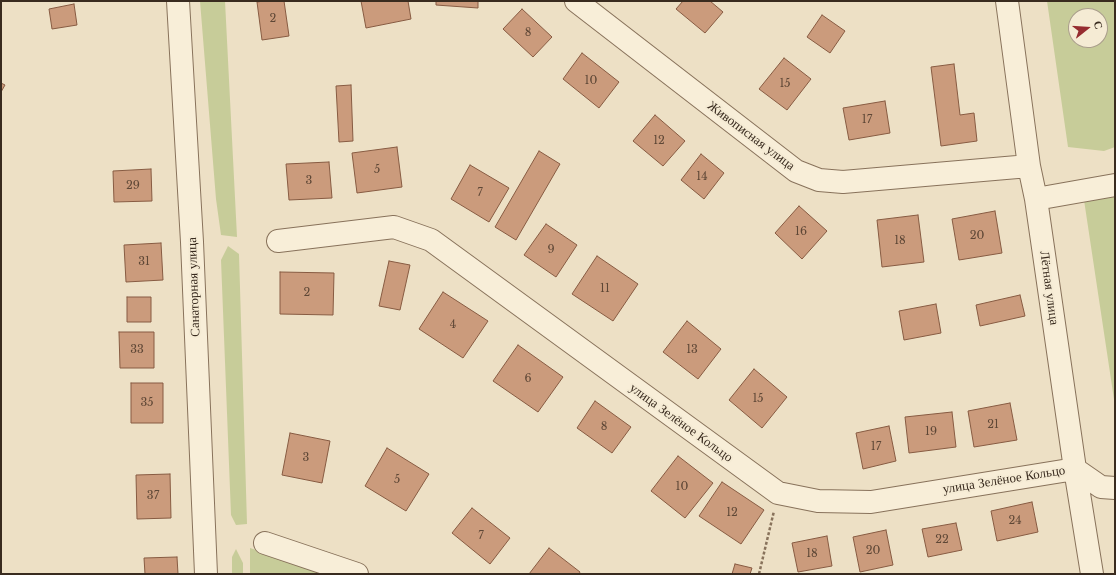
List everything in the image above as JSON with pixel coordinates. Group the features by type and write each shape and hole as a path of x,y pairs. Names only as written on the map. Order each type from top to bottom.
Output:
{"street":[{"name":"Санаторная улица","path":"178,1 192,242 206,574"},
{"name":"Живописная улица","path":"576,1 796,171 819,180 843,182 1029,166"},
{"name":"Лётная улица","path":"1007,1 1029,166 1036,199 1075,469 1092,574"},
{"path":"1036,199 1115,185"},
{"name":"улица Зелёное Кольцо","path":"278,241 394,227 431,240 778,493 818,501 871,502 1075,469 1101,487 1115,488"},
{"path":"265,543 358,574"}],"path":[{"path":"759,574 778,493"}],"green space":[{"path":"200,1 225,1 237,237 221,235 216,199"},
{"path":"1047,1 1115,1 1115,147 1104,151 1068,147"},
{"path":"1115,196 1115,406 1084,200"},
{"path":"228,246 239,254 247,524 236,525 231,515 221,260"},
{"path":"250,548 330,574 250,574"},
{"path":"236,549 243,563 243,574 232,574 232,557"}],"building":[{"path":"284,1 289,36 262,40 257,2"},
{"path":"361,1 408,1 411,19 366,28"},
{"path":"436,1 478,1 478,8 436,5"},
{"path":"683,1 710,1 723,12 705,33 676,9"},
{"path":"74,4 77,25 52,29 49,9"},
{"path":"522,9 552,37 533,57 503,29"},
{"path":"822,15 845,31 830,53 807,37"},
{"path":"582,53 619,82 599,108 563,79"},
{"path":"784,58 811,79 787,110 759,89"},
{"path":"954,64 960,115 974,113 977,141 941,146 931,67"},
{"path":"1,83 5,85 1,92"},
{"path":"351,85 353,141 339,142 336,86"},
{"path":"885,101 890,133 849,140 843,108"},
{"path":"655,115 685,141 663,166 633,141"},
{"path":"397,147 402,187 357,193 352,153"},
{"path":"539,151 560,164 516,240 495,227"},
{"path":"701,154 724,173 704,199 681,180"},
{"path":"329,162 332,198 289,200 286,164"},
{"path":"470,165 509,188 489,222 451,199"},
{"path":"151,169 152,201 114,202 113,171"},
{"path":"799,206 827,231 802,259 775,233"},
{"path":"995,211 1002,253 959,260 952,219"},
{"path":"918,215 924,262 882,267 877,220"},
{"path":"546,224 577,245 556,277 524,255"},
{"path":"161,243 163,280 126,282 124,245"},
{"path":"597,256 638,284 613,321 572,294"},
{"path":"389,261 410,265 400,310 379,306"},
{"path":"280,272 334,273 333,315 280,314"},
{"path":"443,292 488,321 463,358 419,329"},
{"path":"1020,295 1025,316 980,326 976,305"},
{"path":"127,297 151,297 151,322 127,322"},
{"path":"936,304 941,333 904,340 899,311"},
{"path":"687,321 721,349 698,379 663,352"},
{"path":"119,332 154,332 154,368 120,368"},
{"path":"518,345 563,377 538,412 493,381"},
{"path":"754,369 787,397 762,428 729,400"},
{"path":"131,383 163,383 163,423 131,423"},
{"path":"595,401 631,427 612,453 577,428"},
{"path":"1010,403 1017,440 974,447 968,411"},
{"path":"952,412 956,447 909,453 905,417"},
{"path":"889,426 896,461 863,469 856,433"},
{"path":"290,433 330,441 322,483 282,475"},
{"path":"387,448 429,474 406,511 365,486"},
{"path":"678,456 713,483 685,518 651,491"},
{"path":"170,474 171,518 137,519 136,475"},
{"path":"722,482 764,510 741,544 699,516"},
{"path":"1032,502 1038,532 997,541 991,511"},
{"path":"472,508 510,538 490,564 452,533"},
{"path":"956,523 962,550 928,557 922,529"},
{"path":"886,530 893,565 860,572 853,537"},
{"path":"827,536 832,566 798,572 792,543"},
{"path":"549,548 580,572 579,574 529,574"},
{"path":"177,557 178,574 145,574 144,558"},
{"path":"735,564 752,568 750,574 732,574"}]}
